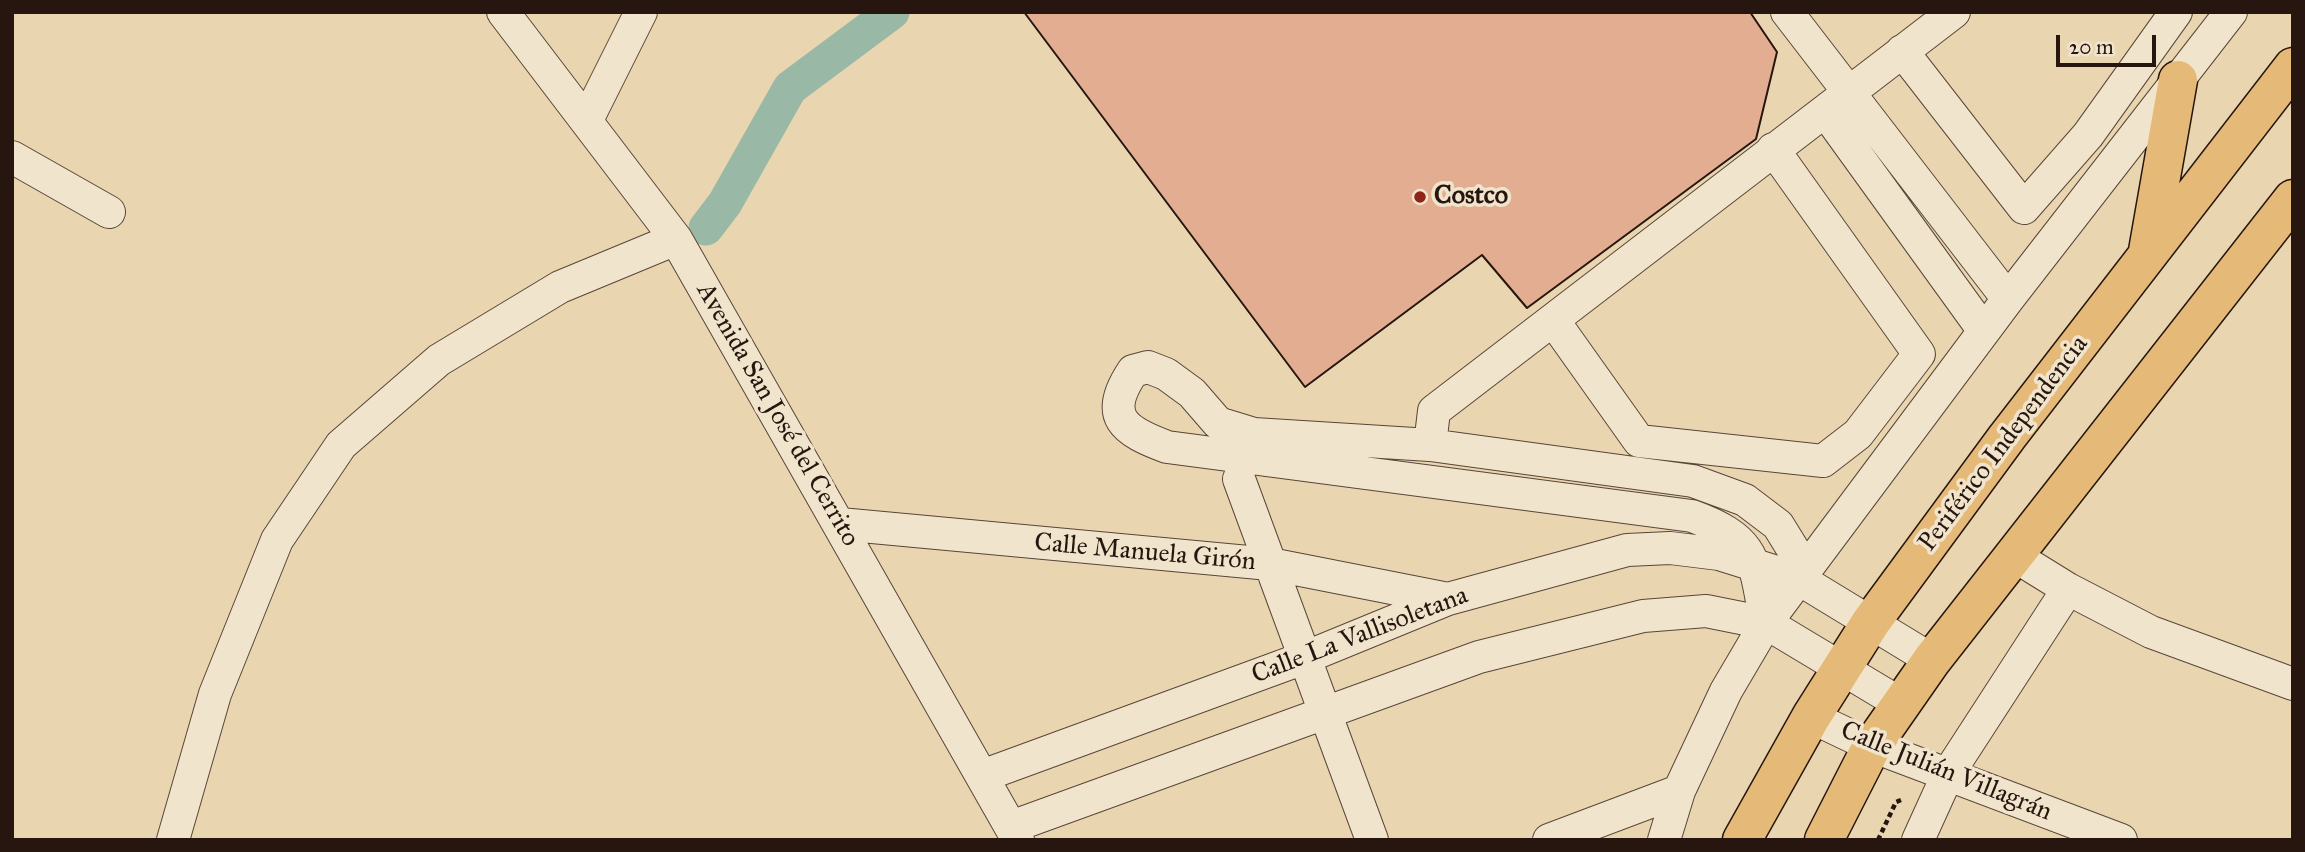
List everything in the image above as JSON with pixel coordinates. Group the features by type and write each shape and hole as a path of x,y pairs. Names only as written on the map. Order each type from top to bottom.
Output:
{"highway":[{"name":"Periférico Independencia","path":"1742,840 1811,717 1871,622 2293,66"},
{"path":"2147,255 2178,80"},
{"path":"1824,840 1872,746 1932,660 2293,198"}],"street":[{"name":"Avenida San José del Cerrito","path":"503,12 677,239 1014,834"},
{"path":"587,120 642,12"},
{"path":"1430,445 1434,411 1954,12"},
{"path":"1902,51 2024,208 2088,135 2176,12"},
{"path":"1664,840 1679,791 1731,681 1766,623 2008,299 2231,12"},
{"path":"1789,13 1837,101 1984,331"},
{"path":"1837,101 2008,299"},
{"path":"1553,320 1639,441 1823,461 1858,435 1919,354 1773,149"},
{"path":"12,157 109,212"},
{"path":"173,840 215,694 277,540 341,445 439,360 560,287 677,239"},
{"path":"1766,623 1755,564 1744,545 1723,527 1692,516 1167,447 1133,434 1121,419 1118,401 1123,385 1133,370 1148,367 1166,374 1192,393 1218,422 1254,434 1430,445 1693,481 1745,500 1777,525 1794,551 1799,579"},
{"path":"1239,478 1372,840"},
{"name":"Calle Manuela Girón","path":"840,524 1270,564 1448,599"},
{"name":"Calle La Vallisoletana","path":"982,776 1304,658 1448,599 1627,550 1670,548 1719,554 1799,579 1932,660"},
{"path":"2013,555 2068,589 2151,632 2293,684"},
{"path":"1918,840 1948,774 2068,589"},
{"path":"1014,834 1324,713 1479,657 1643,617 1706,611 1766,623 1842,666 1901,704"},
{"name":"Calle Julián Villagrán","path":"1811,717 1872,746 2121,840"},
{"path":"1549,840 1679,791"}],"building":[{"name":"Costco","path":"1024,12 1750,12 1777,52 1756,139 1527,308 1482,255 1305,387"}],"waterway":[{"path":"706,228 725,203 790,88 892,12"}],"place":[{"name":"Costco","path":"1420,197"}]}
